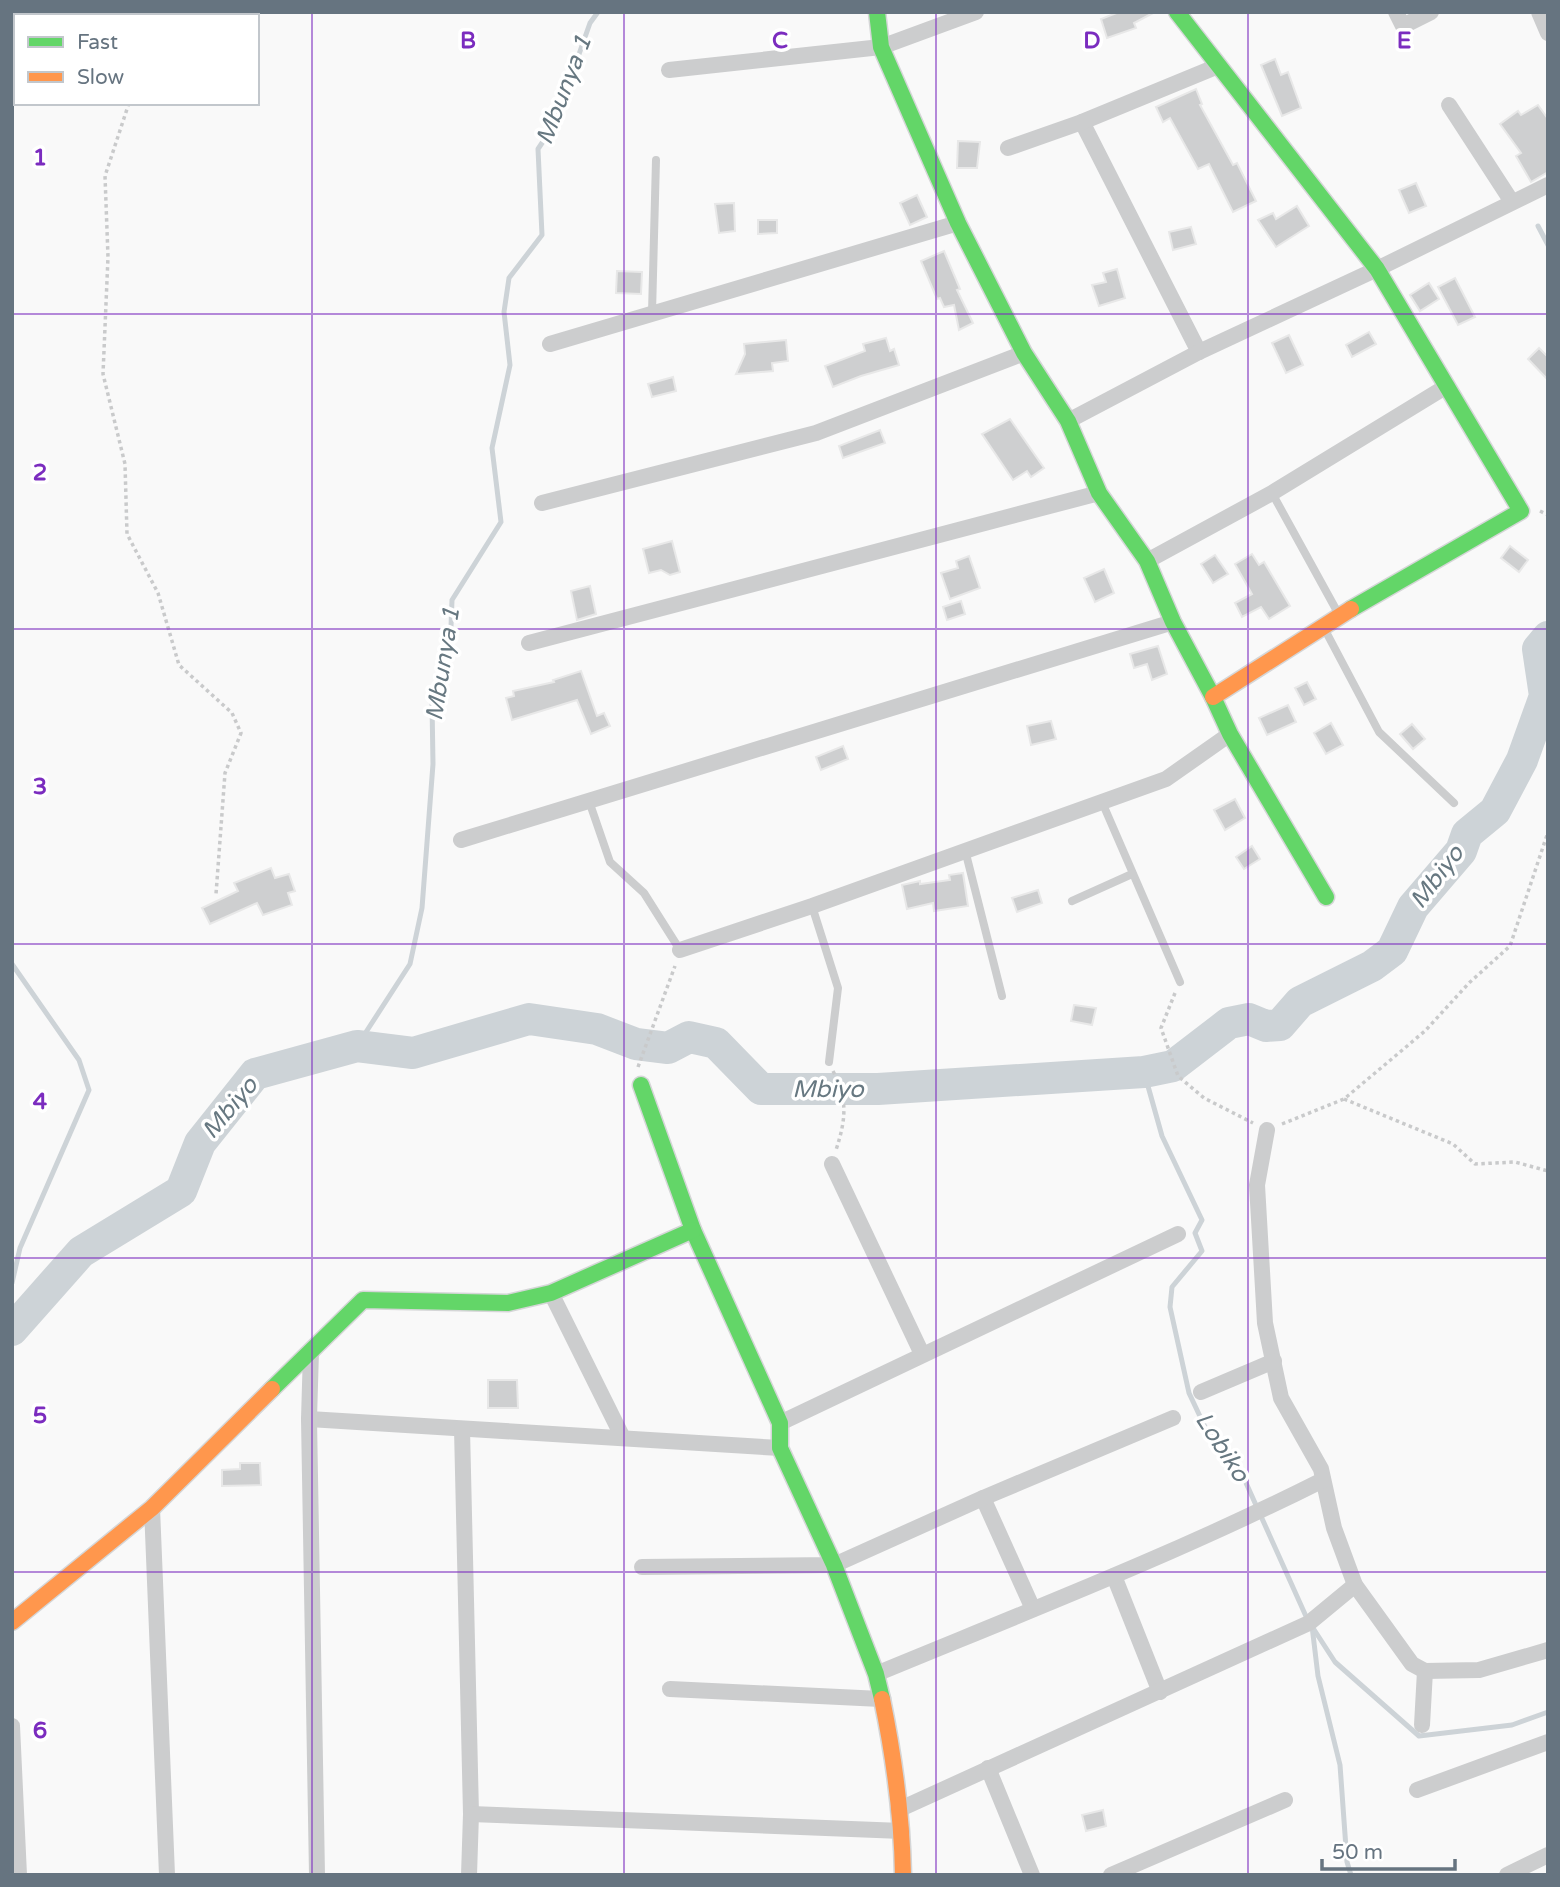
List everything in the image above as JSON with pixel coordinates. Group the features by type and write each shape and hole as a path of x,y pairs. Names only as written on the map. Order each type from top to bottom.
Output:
{"street":[{"path":"877,12 881,47 958,223 1024,353 1068,421 1099,493 1146,561 1172,622 1230,734 1326,897"},
{"path":"669,70 881,47 976,12"},
{"path":"1177,12 1377,269 1521,511 1339,616 1213,697"},
{"path":"1396,12 1403,26 1431,12"},
{"path":"1539,12 1548,33"},
{"path":"1008,148 1082,122 1218,66"},
{"path":"1450,105 1512,202"},
{"path":"1082,122 1199,352"},
{"path":"1068,421 1199,352 1548,185"},
{"path":"550,344 958,223"},
{"path":"542,503 816,433 1024,353"},
{"path":"1146,561 1272,492 1447,386"},
{"path":"529,643 1099,493"},
{"path":"461,841 1172,622"},
{"path":"680,950 812,906 1166,779 1230,734"},
{"path":"641,1085 693,1230 780,1423 780,1447 834,1565 876,1674 890,1738 902,1831 903,1875"},
{"path":"1267,1130 1257,1185 1265,1323 1281,1398 1321,1469 1334,1528 1354,1585 1412,1664 1424,1671 1479,1670 1548,1650"},
{"path":"832,1164 922,1354"},
{"path":"12,1622 152,1508 363,1300 508,1303 551,1293 693,1230"},
{"path":"780,1423 1178,1234"},
{"path":"551,1293 623,1438"},
{"path":"312,1351 309,1419 317,1875"},
{"path":"1201,1392 1274,1361"},
{"path":"642,1567 834,1565 983,1498 1173,1418"},
{"path":"309,1419 780,1447"},
{"path":"462,1429 471,1814 469,1875"},
{"path":"876,1674 1114,1576 1324,1480"},
{"path":"983,1498 1033,1609"},
{"path":"152,1508 167,1875"},
{"path":"1114,1576 1160,1692"},
{"path":"898,1810 1309,1623 1354,1585"},
{"path":"1422,1725 1424,1671"},
{"path":"670,1689 881,1699"},
{"path":"12,1726 19,1875"},
{"path":"1417,1790 1548,1742"},
{"path":"988,1768 1032,1875"},
{"path":"1111,1875 1286,1800"},
{"path":"471,1814 902,1831"},
{"path":"1507,1875 1548,1855"}],"lane":[{"path":"652,313 656,160"},
{"path":"1272,492 1339,616"},
{"path":"1323,627 1379,732 1454,803"},
{"path":"589,801 610,862 644,893 680,950"},
{"path":"1102,802 1180,982"},
{"path":"965,850 1002,996"},
{"path":"1072,901 1132,874"},
{"path":"812,906 838,988 829,1062"}],"path":[{"path":"128,105 105,176 108,257 103,374 125,464 127,534 158,593 179,665 232,713 241,733 225,773 216,894"},
{"path":"1180,982 1161,1028 1178,1076 1204,1098 1267,1130 1344,1098 1425,1031 1469,983 1510,946 1548,832"},
{"path":"642,1054 680,950"},
{"path":"829,1062 842,1089 844,1125 832,1164"},
{"path":"1344,1098 1453,1144 1475,1164 1515,1162 1548,1171"}],"building":[{"path":"1119,12 1155,12 1134,23 1136,28 1107,38 1101,19"},
{"path":"1275,59 1281,75 1288,72 1301,108 1282,116 1261,65"},
{"path":"1196,89 1202,104 1200,105 1233,165 1237,163 1256,201 1233,212 1209,164 1198,169 1170,118 1163,122 1156,107"},
{"path":"1538,105 1548,119 1548,172 1531,182 1516,156 1521,153 1500,124 1518,111 1521,115"},
{"path":"958,141 980,142 977,168 957,168"},
{"path":"1416,183 1426,206 1409,213 1399,190"},
{"path":"917,195 927,217 910,225 900,203"},
{"path":"734,203 735,231 719,233 715,204"},
{"path":"1297,206 1309,226 1276,247 1258,220 1273,213 1276,219"},
{"path":"758,220 777,220 777,233 758,234"},
{"path":"1191,227 1196,244 1173,250 1169,232"},
{"path":"944,251 960,289 957,290 973,323 959,330 954,305 944,307 940,298 937,299 921,261"},
{"path":"1117,269 1125,298 1099,306 1092,285 1106,282 1103,273"},
{"path":"617,271 642,272 641,294 616,293"},
{"path":"1455,278 1475,317 1458,325 1438,287"},
{"path":"1429,283 1439,299 1420,311 1410,295"},
{"path":"1369,332 1376,344 1352,357 1346,345"},
{"path":"1289,335 1303,365 1286,373 1272,343"},
{"path":"886,338 890,351 894,349 899,365 833,387 825,366 865,351 863,344"},
{"path":"786,340 788,361 772,363 773,371 736,374 745,354 744,344"},
{"path":"1539,348 1548,357 1548,380 1528,359"},
{"path":"673,377 676,391 652,397 648,384"},
{"path":"1010,419 1044,468 1031,477 1027,471 1013,480 982,434"},
{"path":"880,430 885,443 843,458 839,446"},
{"path":"672,541 680,572 670,575 661,570 649,573 643,549"},
{"path":"1510,546 1528,560 1519,572 1501,558"},
{"path":"1252,554 1259,565 1264,562 1290,606 1269,619 1261,607 1242,617 1235,603 1252,594 1235,564"},
{"path":"1215,555 1228,574 1213,583 1201,564"},
{"path":"969,556 980,588 950,599 941,573 958,568 956,561"},
{"path":"1104,569 1114,593 1095,602 1084,578"},
{"path":"590,586 596,614 577,620 571,591"},
{"path":"961,601 965,614 947,620 943,607"},
{"path":"1158,646 1167,674 1152,680 1147,664 1134,668 1130,654"},
{"path":"581,671 597,716 604,713 610,726 591,734 577,700 512,720 506,698 514,696 513,691 554,682 553,680"},
{"path":"1307,682 1316,699 1304,705 1295,688"},
{"path":"1288,705 1296,722 1267,735 1259,718"},
{"path":"1051,721 1056,739 1031,745 1027,726"},
{"path":"1331,723 1343,745 1326,754 1314,733"},
{"path":"1412,724 1425,739 1413,749 1400,734"},
{"path":"843,746 848,759 821,770 816,757"},
{"path":"1235,799 1245,818 1225,830 1214,810"},
{"path":"1252,846 1260,859 1244,869 1236,857"},
{"path":"271,868 275,878 289,874 295,891 288,893 292,905 263,915 257,903 210,924 202,908 238,891 234,883"},
{"path":"963,873 968,906 934,911 933,903 907,909 902,885 920,881 920,884 950,880 949,875"},
{"path":"1038,890 1042,903 1017,912 1012,898"},
{"path":"1074,1005 1096,1008 1092,1025 1071,1021"},
{"path":"488,1380 517,1380 518,1408 488,1408"},
{"path":"240,1463 260,1463 261,1485 222,1486 222,1470 240,1469"},
{"path":"1103,1810 1106,1826 1086,1831 1082,1815"}],"waterway":[{"name":"Mbunya 1","path":"357,1046 410,964 422,908 433,764 432,703 450,653 452,600 501,522 492,448 510,365 504,312 509,278 542,235 538,149 554,125 590,23 598,12"},
{"path":"1538,226 1548,245"},
{"name":"Mbiyo","path":"12,1330 81,1252 181,1191 200,1143 255,1074 357,1046 413,1053 529,1019 597,1029 636,1044 668,1048 689,1037 716,1043 761,1089 878,1089 1144,1072 1173,1066 1229,1023 1249,1019 1266,1026 1280,1025 1300,1002 1372,966 1392,951 1413,907 1461,851 1467,834 1495,811 1522,760 1545,696 1538,649 1548,637"},
{"path":"12,964 79,1060 89,1090 20,1248 12,1283"},
{"name":"Lobiko","path":"1144,1072 1162,1136 1202,1220 1195,1233 1202,1251 1172,1287 1170,1307 1189,1393 1205,1427 1226,1447 1242,1474 1312,1626 1318,1676 1340,1765 1347,1862 1351,1875"},
{"path":"1313,1628 1335,1662 1419,1736 1512,1725 1548,1712"}],"traffic: fast":[{"path":"877,12 881,47 958,223 1024,353 1068,421 1099,493 1147,561 1173,622 1230,734 1326,897"},
{"path":"1177,12 1377,269 1521,511 1351,609"},
{"path":"641,1085 693,1230 780,1423 780,1448 834,1565 876,1674 882,1699"},
{"path":"272,1389 363,1300 508,1303 551,1293 693,1230"}],"traffic: slow":[{"path":"1213,697 1351,609"},
{"path":"12,1622 152,1508 272,1389"},
{"path":"882,1699 897,1787 903,1875"}]}
